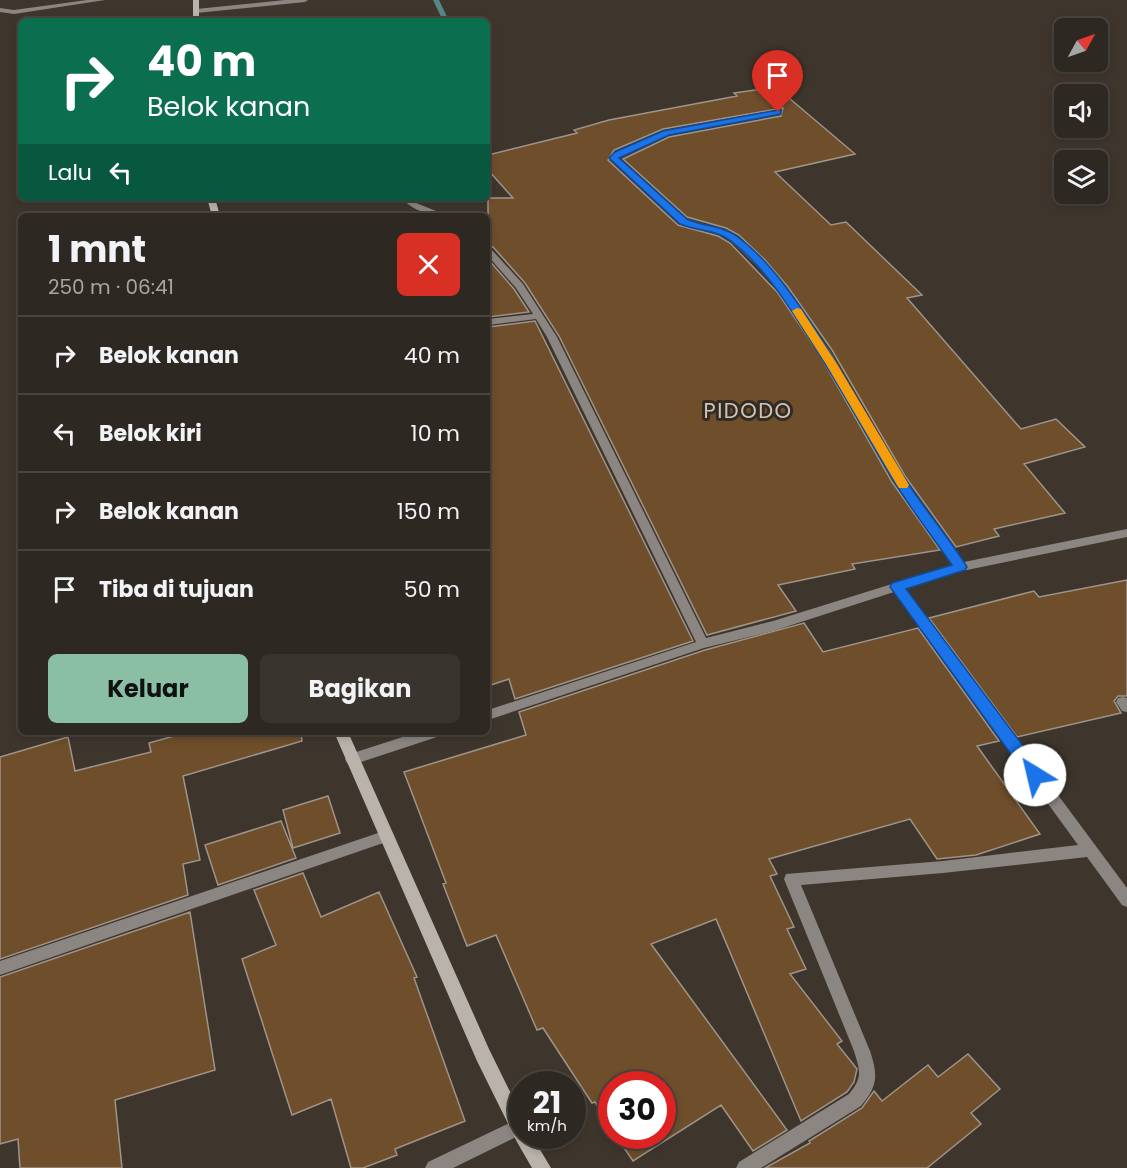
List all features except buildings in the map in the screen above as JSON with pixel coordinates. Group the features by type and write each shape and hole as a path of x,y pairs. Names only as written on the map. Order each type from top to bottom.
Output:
{"street":[{"path":"0,10 14,12 102,0"},
{"path":"196,0 196,18"},
{"path":"196,11 305,0"},
{"path":"778,112 666,132 614,158 683,221 693,226 724,232 734,238 770,274 787,295 832,364 899,479 960,567"},
{"path":"408,201 436,213"},
{"path":"490,253 520,286 552,337 703,644"},
{"path":"490,322 537,316"},
{"path":"490,714 703,644 773,626 960,567 1127,533"},
{"path":"897,587 1127,900"},
{"path":"342,735 483,1055 508,1106"},
{"path":"352,759 426,735"},
{"path":"0,968 387,836"},
{"path":"745,1168 855,1100 867,1087 869,1076 862,1051 791,879 942,867 1090,850"},
{"path":"434,1168 508,1137"},
{"path":"531,1149 542,1168"}],"waterway":[{"path":"436,0 445,18"}],"slow traffic":[{"path":"797,311 832,364 903,485"}],"district":[{"name":"PIDODO","path":"748,410"}],"route":[{"path":"778,112 666,132 614,158 683,221 701,228 714,228 734,238 770,274 787,295 832,364 899,479 960,567 897,587 1035,775"}]}
